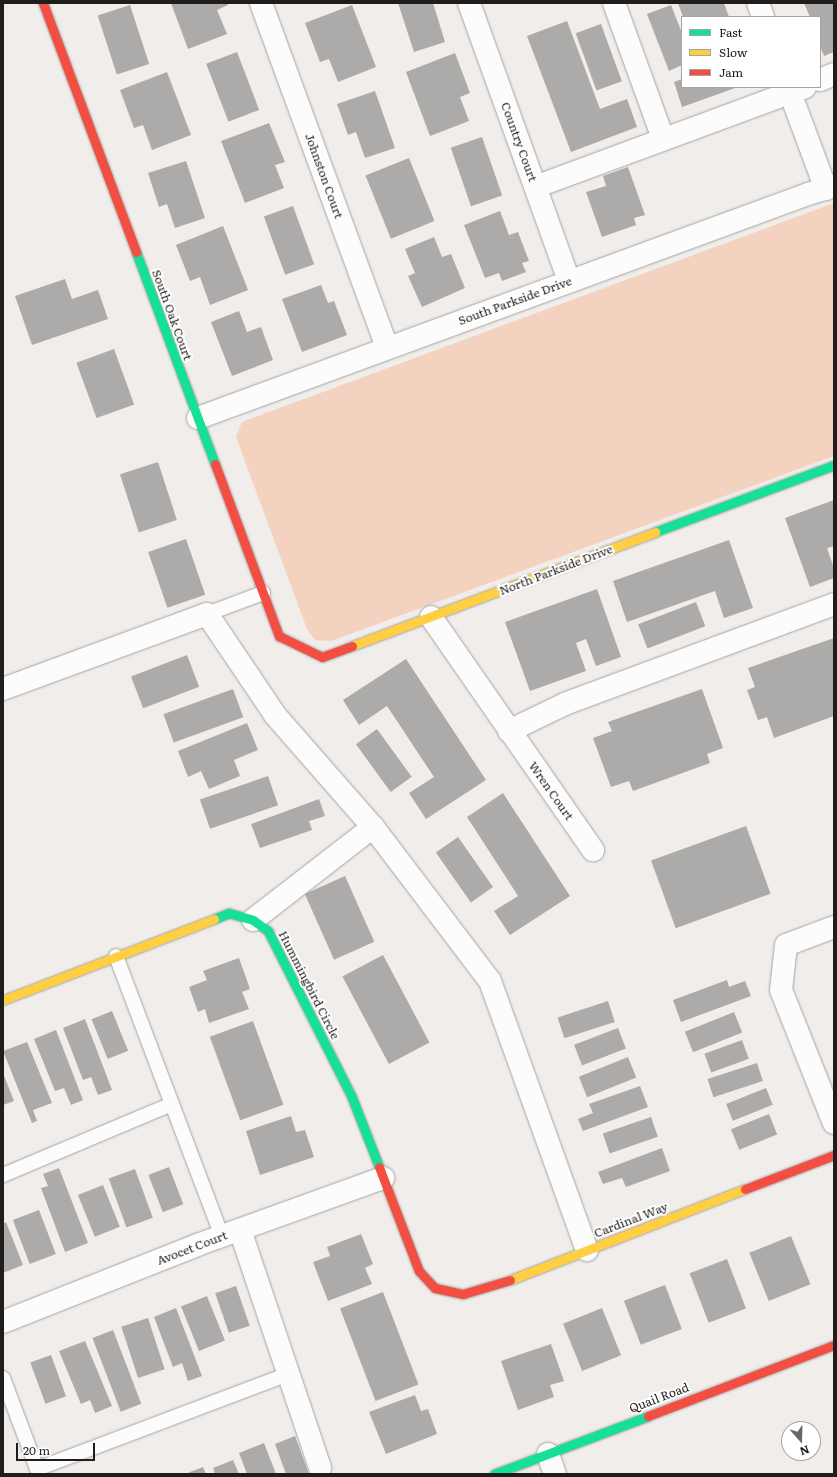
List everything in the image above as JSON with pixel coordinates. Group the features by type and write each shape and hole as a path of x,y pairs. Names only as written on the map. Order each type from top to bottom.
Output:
{"street":[{"name":"South Oak Court","path":"43,3 279,636"},
{"name":"Johnston Court","path":"260,3 388,348"},
{"name":"Country Court","path":"469,3 569,281"},
{"path":"614,3 663,138"},
{"path":"758,3 763,16"},
{"path":"821,80 834,74"},
{"path":"535,187 795,89 830,188"},
{"name":"South Parkside Drive","path":"198,418 569,281 830,188"},
{"name":"North Parkside Drive","path":"279,636 322,656 431,617 834,465"},
{"path":"509,731 567,703 834,604"},
{"path":"3,690 207,614 275,715 373,827 490,981 587,1250"},
{"name":"Wren Court","path":"431,617 593,850"},
{"path":"253,920 373,827"},
{"name":"Hummingbird Circle","path":"3,1000 230,913 253,920 268,931 351,1095 419,1271 435,1288"},
{"path":"834,927 786,945 781,990 834,1123"},
{"name":"Cardinal Way","path":"435,1288 463,1294 486,1289 834,1155"},
{"name":"Avocet Court","path":"3,1322 231,1233 383,1178"},
{"path":"231,1233 288,1374 320,1468"},
{"name":"Quail Road","path":"494,1474 551,1464 834,1345"}],"lane":[{"path":"207,614 263,594"},
{"path":"116,956 172,1104 231,1233"},
{"path":"3,1175 172,1104"},
{"path":"3,1378 38,1472 288,1374"}],"shaded area":[{"path":"834,203 834,456 331,641 315,640 307,629 236,437 242,422"}],"building":[{"path":"171,3 228,3 228,5 217,10 227,34 188,49"},
{"path":"398,3 433,3 445,42 414,52"},
{"path":"678,3 724,3 729,16 683,16"},
{"path":"804,3 834,3 834,52 824,56 821,48 821,16 810,16"},
{"path":"130,5 149,64 117,74 98,16"},
{"path":"352,5 376,67 338,82 329,59 320,62 305,23"},
{"path":"671,5 681,30 681,65 669,71 647,14"},
{"path":"567,21 600,109 627,99 637,127 571,152 527,36"},
{"path":"601,24 622,81 596,91 576,33"},
{"path":"237,52 259,110 228,122 206,64"},
{"path":"455,53 470,93 460,97 469,121 430,136 406,72"},
{"path":"167,72 191,135 152,150 143,125 134,128 120,90"},
{"path":"681,79 681,88 735,88 682,107 674,82"},
{"path":"375,91 395,148 365,158 356,132 348,135 337,104"},
{"path":"269,123 285,162 275,165 284,188 245,203 221,141"},
{"path":"482,137 502,196 471,206 451,148"},
{"path":"409,158 434,221 391,239 365,176"},
{"path":"186,161 205,218 175,228 167,204 159,207 148,173"},
{"path":"628,167 645,215 634,218 636,225 602,237 586,192 606,186 603,176"},
{"path":"293,206 314,264 285,275 264,217"},
{"path":"500,211 509,235 518,232 529,261 522,263 526,272 502,281 499,273 485,278 464,225"},
{"path":"223,226 248,290 210,305 200,277 190,281 176,245"},
{"path":"434,237 442,257 451,254 465,288 422,307 408,276 415,273 405,249"},
{"path":"65,279 72,299 98,290 108,319 32,345 15,296"},
{"path":"321,285 328,303 334,301 347,335 302,352 282,299"},
{"path":"239,311 247,332 261,327 273,360 232,376 211,322"},
{"path":"114,349 134,404 97,418 76,363"},
{"path":"158,462 177,520 139,532 120,474"},
{"path":"834,500 834,546 827,548 834,568 834,578 810,587 785,518"},
{"path":"186,539 205,595 167,608 148,552"},
{"path":"729,540 753,608 724,618 715,591 627,622 613,581"},
{"path":"597,589 621,657 596,666 586,639 576,643 586,671 530,691 505,622"},
{"path":"696,602 705,626 647,648 638,624"},
{"path":"834,638 834,716 774,738 767,717 758,720 747,690 755,687 748,668"},
{"path":"187,655 199,687 143,708 131,677"},
{"path":"406,659 486,780 426,819 409,793 434,777 387,706 359,725 343,700"},
{"path":"233,689 243,717 174,743 163,714"},
{"path":"702,689 723,748 707,754 710,763 633,791 629,781 611,787 593,738 612,731 608,722"},
{"path":"247,723 258,750 234,760 240,776 209,789 201,771 188,777 178,751"},
{"path":"377,729 412,777 391,792 356,744"},
{"path":"268,776 278,805 210,829 200,799"},
{"path":"503,793 570,896 510,935 494,911 518,896 467,817"},
{"path":"319,799 325,816 309,821 312,830 260,848 251,824"},
{"path":"746,826 771,894 676,928 651,861"},
{"path":"458,837 493,887 471,902 436,852"},
{"path":"345,876 374,942 334,960 305,894"},
{"path":"383,955 429,1042 389,1064 342,977"},
{"path":"239,958 250,989 242,992 249,1009 209,1023 205,1009 198,1012 189,987 207,980 203,971"},
{"path":"727,980 729,987 745,981 751,996 681,1022 673,1000"},
{"path":"608,1001 615,1022 564,1038 558,1017"},
{"path":"112,1011 128,1051 108,1059 92,1019"},
{"path":"734,1012 742,1032 693,1052 685,1032"},
{"path":"85,1019 112,1090 98,1095 91,1077 83,1080 63,1028"},
{"path":"253,1021 283,1105 240,1120 210,1037"},
{"path":"618,1028 626,1049 582,1065 574,1045"},
{"path":"56,1030 83,1100 71,1105 64,1088 55,1091 34,1039"},
{"path":"742,1040 749,1059 711,1072 704,1054"},
{"path":"27,1042 52,1103 33,1110 37,1121 32,1123 3,1051"},
{"path":"628,1057 636,1077 587,1097 579,1077"},
{"path":"757,1063 763,1081 713,1097 708,1079"},
{"path":"3,1073 14,1101 3,1105"},
{"path":"640,1086 648,1107 583,1131 578,1119 593,1113 589,1104"},
{"path":"766,1088 773,1105 733,1121 726,1104"},
{"path":"769,1114 777,1134 739,1150 731,1129"},
{"path":"291,1116 296,1132 305,1130 314,1157 260,1175 246,1131"},
{"path":"651,1117 658,1137 610,1153 603,1134"},
{"path":"662,1148 670,1171 626,1187 622,1178 603,1184 598,1172"},
{"path":"169,1167 183,1204 163,1212 148,1175"},
{"path":"59,1168 88,1243 65,1252 41,1188 48,1186 43,1174"},
{"path":"135,1169 153,1218 126,1227 109,1179"},
{"path":"103,1185 120,1227 95,1237 78,1195"},
{"path":"39,1210 56,1254 30,1264 13,1220"},
{"path":"6,1222 23,1265 3,1273 3,1224"},
{"path":"361,1234 373,1264 365,1268 372,1284 328,1301 313,1262 330,1256 327,1247"},
{"path":"791,1236 810,1284 769,1301 749,1253"},
{"path":"727,1259 746,1308 709,1323 690,1273"},
{"path":"665,1285 682,1329 641,1345 624,1301"},
{"path":"236,1286 250,1326 229,1333 215,1293"},
{"path":"383,1292 418,1384 376,1401 340,1308"},
{"path":"207,1296 225,1341 199,1351 181,1306"},
{"path":"176,1308 202,1376 188,1381 182,1363 173,1367 154,1317"},
{"path":"602,1308 621,1355 582,1371 563,1324"},
{"path":"148,1318 165,1369 138,1378 121,1327"},
{"path":"113,1330 141,1404 121,1412 92,1338"},
{"path":"85,1341 112,1406 95,1413 90,1400 81,1404 59,1351"},
{"path":"551,1344 564,1381 550,1385 554,1397 518,1410 501,1361"},
{"path":"51,1355 66,1396 45,1404 30,1363"},
{"path":"415,1395 421,1411 428,1409 437,1434 386,1454 369,1412"},
{"path":"295,1436 309,1474 286,1474 275,1444"},
{"path":"264,1443 276,1474 247,1474 239,1453"},
{"path":"233,1460 239,1474 215,1474 213,1468"},
{"path":"203,1467 206,1474 185,1474"}],"traffic: fast":[{"path":"136,252 215,464"},
{"path":"655,532 834,465"},
{"path":"214,919 229,913 253,920 268,931 351,1095 379,1167"},
{"path":"494,1474 648,1416"}],"traffic: slow":[{"path":"352,646 655,532"},
{"path":"3,1000 214,919"},
{"path":"510,1280 745,1189"}],"traffic: jam":[{"path":"43,3 136,252"},
{"path":"215,464 279,636 322,657 352,646"},
{"path":"745,1189 834,1155"},
{"path":"379,1167 419,1271 435,1288 463,1294 510,1280"},
{"path":"648,1416 834,1345"}]}
